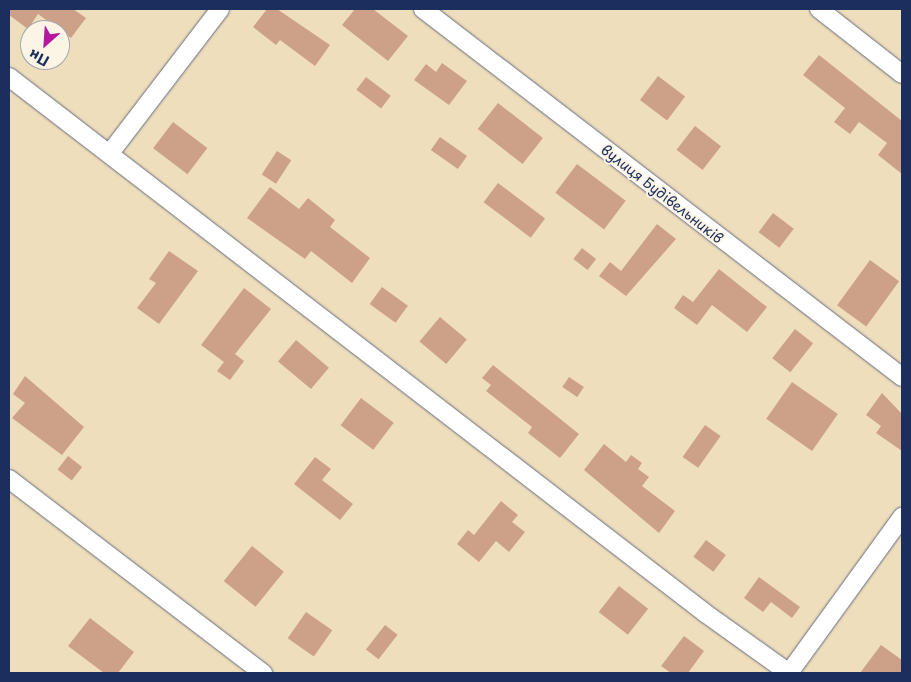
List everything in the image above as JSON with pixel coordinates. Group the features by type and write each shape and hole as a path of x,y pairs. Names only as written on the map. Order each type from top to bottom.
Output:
{"street":[{"path":"110,153 220,9"},
{"name":"вулиця Будівельників","path":"423,9 902,378"},
{"path":"818,9 902,74"},
{"path":"9,76 705,613 789,673 902,517"},
{"path":"9,478 263,673"}],"building":[{"path":"9,9 73,9 86,18 71,38 70,20 46,20 38,14 34,20 20,20 20,23 9,15"},
{"path":"267,9 277,9 330,45 315,66 280,40 276,45 253,27"},
{"path":"355,9 373,9 408,36 388,61 342,25"},
{"path":"819,55 902,121 902,174 878,155 887,143 859,122 850,134 834,122 845,108 803,75"},
{"path":"442,63 467,81 449,105 414,80 426,64 436,72"},
{"path":"658,76 685,96 667,120 640,100"},
{"path":"366,77 391,96 381,108 356,90"},
{"path":"498,103 543,138 523,164 478,129"},
{"path":"173,122 207,148 187,174 153,148"},
{"path":"695,126 721,146 703,170 677,150"},
{"path":"440,137 467,156 458,169 431,150"},
{"path":"277,151 291,160 276,184 262,174"},
{"path":"577,164 626,201 604,229 555,193"},
{"path":"498,183 545,219 531,238 484,202"},
{"path":"270,187 299,209 308,198 335,220 330,227 370,258 352,283 311,251 305,259 247,218"},
{"path":"773,213 794,229 779,248 759,232"},
{"path":"657,224 676,239 626,296 599,276 610,262 621,271"},
{"path":"582,248 596,259 588,270 573,259"},
{"path":"169,251 198,271 159,324 137,308 156,283 149,279"},
{"path":"870,260 899,281 866,326 837,305"},
{"path":"719,269 767,307 747,332 712,305 697,325 674,308 683,295 693,302"},
{"path":"382,287 408,306 396,323 370,304"},
{"path":"244,288 271,309 235,354 244,361 230,380 217,371 224,362 201,345"},
{"path":"440,317 467,339 446,364 419,342"},
{"path":"795,329 813,343 790,372 772,358"},
{"path":"296,340 329,368 311,389 278,361"},
{"path":"493,365 579,434 560,458 528,433 532,427 486,391 491,385 482,378"},
{"path":"25,376 84,427 62,455 12,418 25,403 13,394"},
{"path":"569,377 584,387 577,397 562,387"},
{"path":"792,382 838,414 812,451 766,419"},
{"path":"882,393 902,414 902,451 876,433 881,426 866,415"},
{"path":"361,398 394,423 373,450 341,425"},
{"path":"705,425 721,436 698,468 683,457"},
{"path":"604,444 626,462 631,455 642,463 638,469 649,477 642,486 675,511 659,533 584,470"},
{"path":"68,456 82,467 72,480 58,469"},
{"path":"315,457 331,469 322,480 353,504 340,520 294,484"},
{"path":"501,501 518,515 512,522 525,532 509,552 496,541 479,562 457,544 468,530 474,535"},
{"path":"706,540 726,555 713,572 693,557"},
{"path":"252,546 284,572 256,607 224,581"},
{"path":"759,577 800,607 792,618 771,602 763,612 744,598"},
{"path":"619,586 648,609 628,635 599,612"},
{"path":"306,612 332,630 314,657 288,638"},
{"path":"90,618 134,652 118,673 104,673 68,646"},
{"path":"385,625 398,635 379,659 366,649"},
{"path":"684,636 704,651 688,673 671,673 661,666"},
{"path":"881,645 902,660 902,673 860,673"}]}
